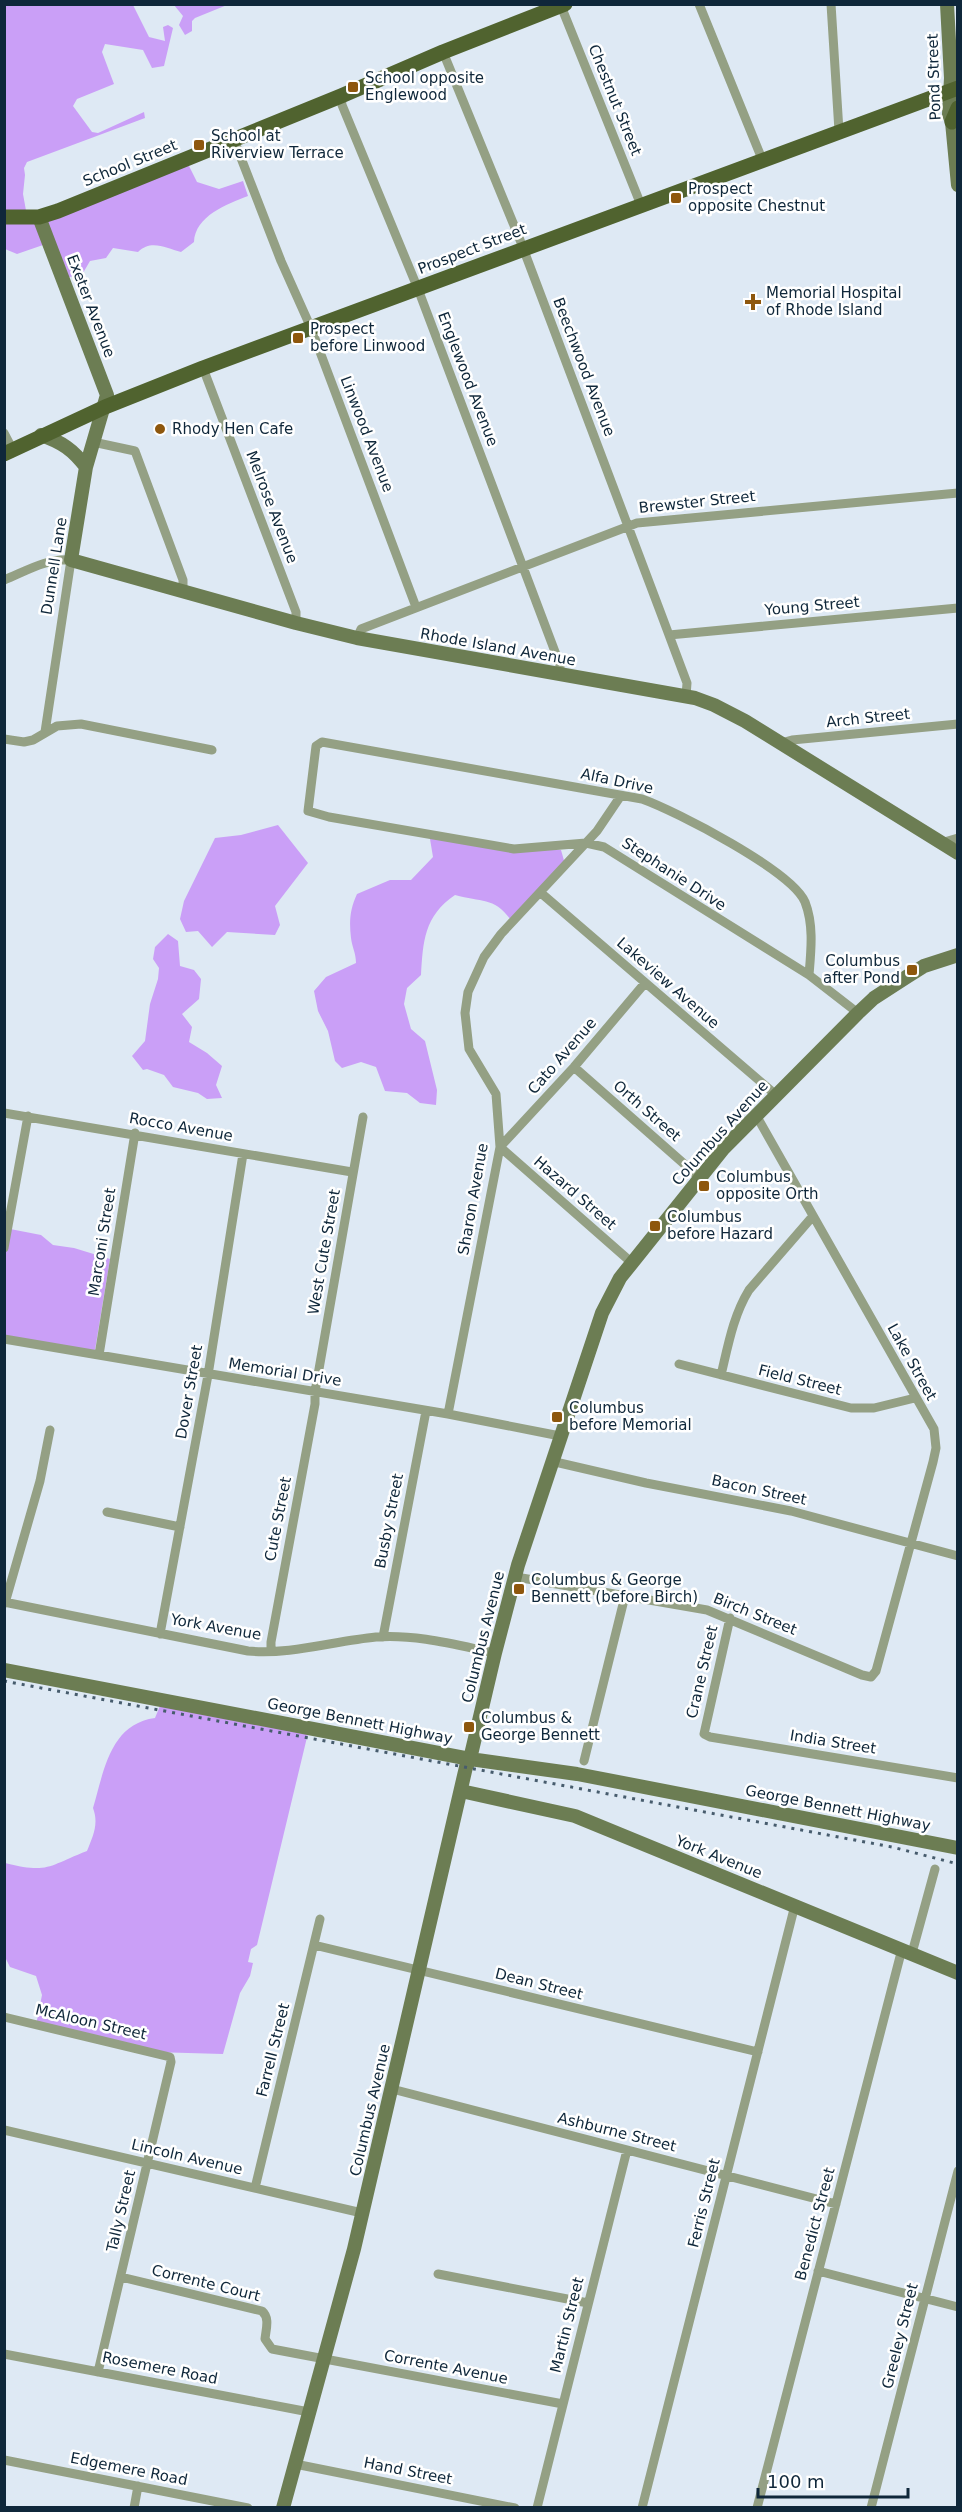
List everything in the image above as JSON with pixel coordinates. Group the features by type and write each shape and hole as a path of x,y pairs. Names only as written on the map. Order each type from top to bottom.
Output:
{"main road":[{"name":"School Street","path":"4,217 39,217 58,212 443,52 563,5"},
{"name":"Prospect Street","path":"9,452 41,435 105,407 203,368 953,90"}],"street":[{"path":"699,4 762,159"},
{"path":"831,4 839,131"},
{"name":"Pond Street","path":"947,4 953,90 949,114 955,115 957,184"},
{"name":"Chestnut Street","path":"563,5 641,205"},
{"name":"Beechwood Avenue","path":"443,52 523,249 669,635 687,683 686,696"},
{"name":"Englewood Avenue","path":"341,96 342,105 418,289 560,664 560,674"},
{"name":"Linwood Avenue","path":"234,140 281,261 311,328 416,607"},
{"name":"Exeter Avenue","path":"39,217 107,395 105,407"},
{"name":"Melrose Avenue","path":"203,368 296,612 296,623"},
{"name":"Dunnell Lane","path":"45,732 86,467 105,407"},
{"path":"4,433 9,452"},
{"path":"41,435 62,442 77,454 86,467"},
{"path":"93,442 135,452 183,580 183,591"},
{"name":"Brewster Street","path":"357,638 361,629 637,523 775,508 957,493"},
{"name":"Rhode Island Avenue","path":"4,580 48,561 71,560 357,638 686,696 714,705 782,744 957,853"},
{"name":"Young Street","path":"669,635 957,608"},
{"path":"4,739 24,742 33,740 57,726 81,724 212,750"},
{"name":"Arch Street","path":"782,744 792,740 957,724"},
{"name":"Alfa Drive","path":"308,811 316,746 322,742 620,797 642,799 666,807 711,832 780,875 795,887 804,900 811,929 809,975"},
{"name":"Sharon Avenue","path":"448,1414 500,1147 496,1094 469,1049 465,1013 468,992 484,957 501,934 586,843 620,797"},
{"name":"Stephanie Drive","path":"308,811 329,817 514,849 586,843 604,847 809,975 858,1012"},
{"path":"941,843 957,838"},
{"name":"Lakeview Avenue","path":"541,893 776,1095"},
{"name":"Columbus Avenue","path":"283,2508 362,2213 466,1767 470,1759 495,1653 551,1461 602,1313 620,1278 632,1262 699,1177 756,1115 874,998 924,966 957,954"},
{"name":"Cato Avenue","path":"500,1147 574,1067 645,983"},
{"name":"Orth Street","path":"574,1067 699,1177"},
{"name":"Rocco Avenue","path":"4,1113 352,1172"},
{"name":"Lake Street","path":"756,1115 934,1429 936,1448 876,1671 871,1677"},
{"path":"4,1248 28,1116"},
{"name":"West Cute Street","path":"315,1392 363,1117"},
{"name":"Marconi Street","path":"99,1355 135,1134"},
{"name":"Hazard Street","path":"500,1147 632,1262"},
{"name":"Dover Street","path":"160,1634 208,1375 243,1154"},
{"path":"721,1375 737,1313 743,1301 813,1216"},
{"name":"Memorial Drive","path":"4,1339 448,1414 560,1436"},
{"name":"Field Street","path":"679,1364 851,1408 874,1408 915,1398"},
{"name":"Cute Street","path":"271,1651 315,1404 315,1392"},
{"name":"Busby Street","path":"383,1637 426,1411"},
{"path":"5,1602 40,1480 50,1430"},
{"name":"Bacon Street","path":"551,1461 646,1483 791,1510 957,1556"},
{"path":"107,1512 180,1527"},
{"name":"Birch Street","path":"516,1577 707,1610 871,1677"},
{"path":"584,1761 625,1596"},
{"name":"York Avenue","path":"5,1602 248,1651 271,1651 383,1637 425,1639 495,1653"},
{"name":"Crane Street","path":"704,1734 730,1618"},
{"name":"George Bennett Highway","path":"4,1670 470,1759 577,1774 957,1848"},
{"name":"India Street","path":"704,1734 710,1737 957,1778"},
{"name":"York Avenue","path":"461,1791 575,1816 957,1973"},
{"name":"Benedict Street","path":"757,2508 836,2204 907,1951 935,1869"},
{"name":"Ferris Street","path":"642,2508 795,1905"},
{"name":"Farrell Street","path":"255,2188 320,1918"},
{"name":"Dean Street","path":"314,1945 758,2052"},
{"name":"McAloon Street","path":"4,2017 170,2056"},
{"name":"Tally Street","path":"98,2372 148,2164 171,2062 170,2056"},
{"name":"Ashburne Street","path":"392,2090 836,2204"},
{"name":"Lincoln Avenue","path":"4,2130 362,2213"},
{"name":"Martin Street","path":"537,2508 627,2150"},
{"name":"Greeley Street","path":"871,2508 957,2171"},
{"path":"818,2271 957,2307"},
{"path":"438,2274 588,2303"},
{"name":"Corrente Court","path":"121,2277 262,2312 266,2314 267,2320 265,2339 272,2349 323,2359"},
{"name":"Rosemere Road","path":"4,2354 309,2412"},
{"name":"Corrente Avenue","path":"323,2359 563,2404"},
{"name":"Edgemere Road","path":"4,2460 248,2508"},
{"name":"Hand Street","path":"295,2464 515,2508"},
{"path":"134,2508 138,2486"}],"shaded area":[{"path":"4,5 133,5 149,37 165,41 163,27 168,25 173,28 164,66 152,68 143,50 105,44 102,52 114,84 77,99 73,106 92,132 98,133 144,112 145,118 27,162 24,168 23,194 27,216 185,158 197,182 219,189 243,181 248,196 222,207 206,218 196,233 194,242 181,252 153,245 138,252 113,248 106,258 90,261 83,273 60,280 43,245 17,254 5,249"},
{"path":"174,5 227,5 195,18 192,21 192,31 185,35 179,25 183,16"},
{"path":"278,825 308,863 275,906 280,925 275,935 227,932 212,947 198,931 186,932 180,919 184,901 215,838 241,835"},
{"path":"445,838 561,850 565,864 513,923 494,904 455,895 445,903 431,921 424,941 421,975 407,988 404,1004 411,1029 425,1041 437,1090 436,1105 420,1103 407,1093 385,1091 376,1067 361,1062 342,1068 335,1061 328,1031 318,1011 314,991 326,977 356,963 350,921 357,894 390,880 411,880 433,857 430,839"},
{"path":"168,934 178,941 180,966 194,970 201,979 199,999 182,1014 192,1027 189,1042 222,1066 216,1085 222,1098 207,1099 198,1093 173,1087 164,1075 147,1069 143,1070 132,1056 145,1041 150,1004 158,979 159,968 153,959 155,947"},
{"path":"5,1228 41,1235 53,1245 74,1248 110,1259 94,1356 5,1342"},
{"path":"162,1701 309,1729 257,1945 251,1949 248,1962 253,1963 250,1976 240,1993 223,2054 153,2052 36,2025 42,1995 36,1976 10,1967 5,1957 5,1863 31,1868 48,1867 87,1851 95,1825 93,1808 111,1751 128,1729 140,1722 155,1718"}],"railway":[{"path":"4,1681 892,1847 958,1864"}],"place":[{"name":"School opposite Englewood","path":"353,87"},
{"name":"School at Riverview Terrace","path":"199,145"},
{"name":"Prospect opposite Chestnut","path":"676,198"},
{"name":"Memorial Hospital of Rhode Island","path":"753,302"},
{"name":"Prospect before Linwood","path":"298,338"},
{"name":"Rhody Hen Cafe","path":"160,429"},
{"name":"Columbus after Pond","path":"912,970"},
{"name":"Columbus opposite Orth","path":"704,1186"},
{"name":"Columbus before Hazard","path":"655,1226"},
{"name":"Columbus before Memorial","path":"557,1417"},
{"name":"Columbus & George Bennett (before Birch)","path":"519,1589"},
{"name":"Columbus & George Bennett","path":"469,1727"}]}
